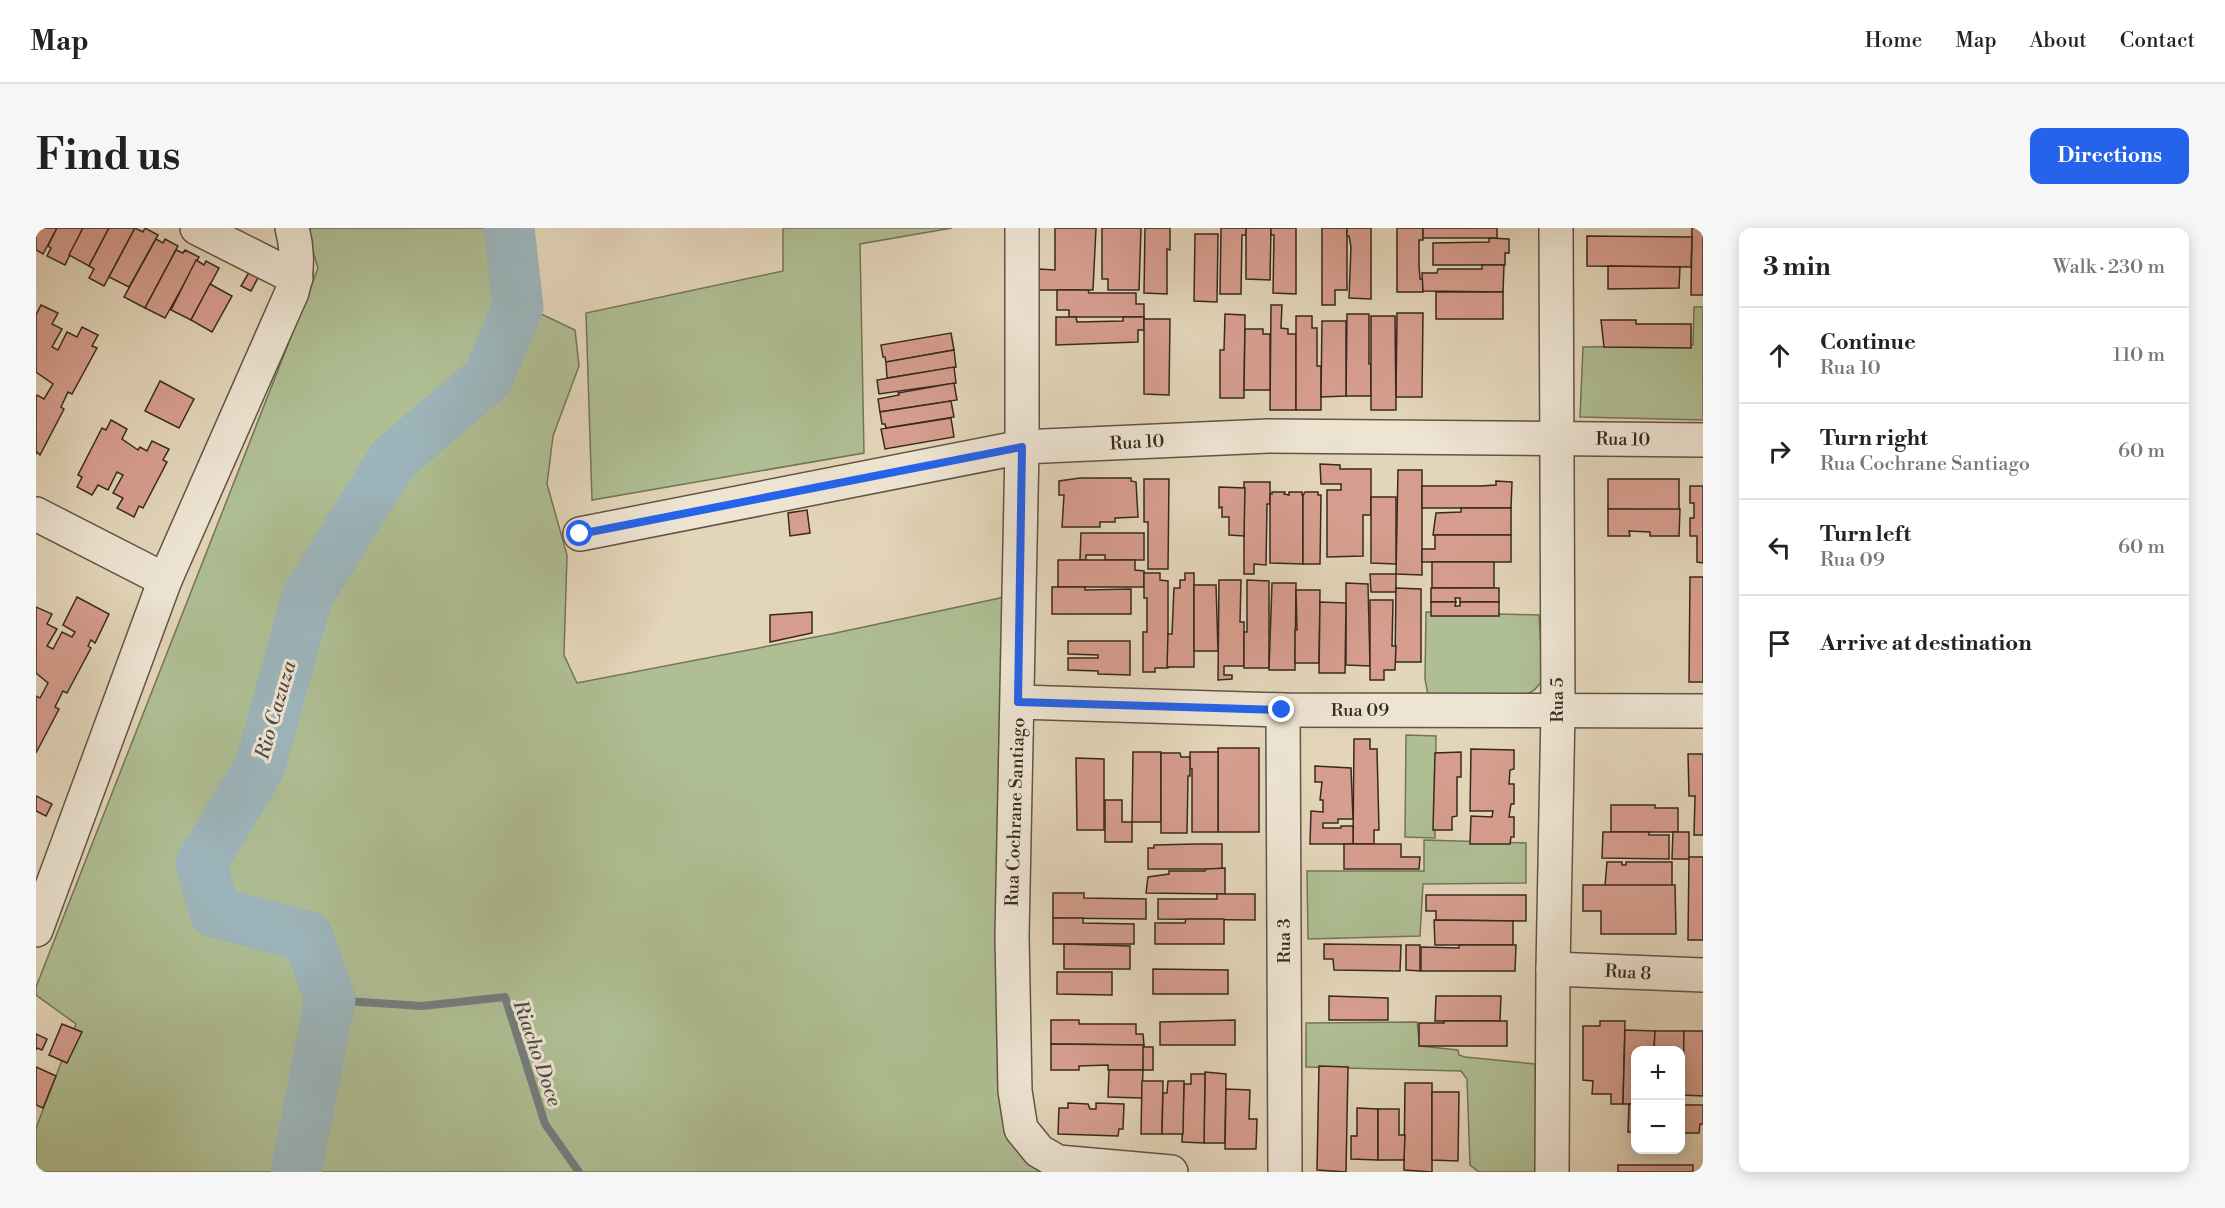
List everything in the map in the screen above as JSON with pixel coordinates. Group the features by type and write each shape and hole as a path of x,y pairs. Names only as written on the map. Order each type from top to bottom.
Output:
{"street":[{"path":"197,228 296,278"},
{"path":"36,930 165,580 292,292 296,278 297,258 292,228"},
{"name":"Rua Cochrane Santiago","path":"1022,228 1022,447 1012,936 1015,1091 1021,1129 1039,1151 1058,1162 1171,1172"},
{"name":"Rua 5","path":"1552,1172 1552,969 1558,710 1556,228"},
{"name":"Rua 10","path":"580,534 1022,447 1269,436 1703,440"},
{"path":"36,514 165,580"},
{"name":"Rua 09","path":"1018,702 1282,710 1703,711"},
{"name":"Rua 3","path":"1282,710 1285,1172"},
{"name":"Rua 8","path":"1552,969 1703,975"}],"green space":[{"path":"306,228 529,228 537,312 575,330 579,366 553,436 547,484 567,555 564,655 577,683 831,634 1005,597 998,1037 1051,1172 36,1172 36,1128 76,1024 36,995 36,987 318,268"},
{"path":"783,228 952,228 860,244 864,453 592,500 586,313 783,271"},
{"path":"1694,307 1703,307 1703,420 1580,417 1583,347 1693,345"},
{"path":"1426,612 1539,615 1543,679 1533,691 1519,697 1428,695 1425,679"},
{"path":"1406,735 1436,736 1435,838 1405,837"},
{"path":"1424,840 1526,843 1526,883 1423,884 1420,936 1308,939 1307,871 1424,871"},
{"path":"1417,1022 1420,1046 1458,1050 1459,1055 1465,1057 1535,1064 1537,1172 1479,1172 1470,1165 1467,1079 1461,1071 1306,1067 1306,1023"}],"building":[{"path":"36,228 57,228 43,254 36,250"},
{"path":"57,228 83,228 65,265 47,256 51,248 48,246"},
{"path":"83,228 109,228 89,266 69,255"},
{"path":"109,228 135,228 104,286 89,278 94,269 89,266"},
{"path":"135,228 143,232 145,228 158,235 129,287 109,277"},
{"path":"1055,228 1096,228 1093,290 1039,290 1039,269 1055,270"},
{"path":"1102,228 1141,228 1139,290 1108,290 1108,279 1102,279"},
{"path":"1145,228 1170,228 1170,250 1167,249 1167,294 1144,293"},
{"path":"1221,228 1246,228 1246,235 1242,235 1241,294 1220,294"},
{"path":"1246,228 1271,228 1270,280 1246,279"},
{"path":"1271,228 1296,228 1296,294 1273,293 1274,235 1271,235"},
{"path":"1322,228 1347,228 1347,290 1335,290 1335,305 1322,305"},
{"path":"1347,228 1371,228 1371,299 1349,298 1351,247"},
{"path":"1397,228 1423,228 1423,240 1419,240 1419,266 1420,279 1423,279 1423,292 1397,292"},
{"path":"1423,228 1497,228 1497,238 1423,238"},
{"path":"1692,228 1703,228 1703,295 1691,295"},
{"path":"1195,234 1218,234 1217,302 1194,301"},
{"path":"1587,236 1692,237 1691,267 1587,266"},
{"path":"1489,238 1509,239 1509,253 1505,253 1505,265 1433,265 1433,243 1489,242"},
{"path":"156,239 163,243 165,239 178,246 145,308 124,297"},
{"path":"176,250 183,253 185,250 199,257 165,318 145,308"},
{"path":"196,260 204,265 206,261 219,268 191,320 171,310"},
{"path":"1482,265 1504,265 1503,292 1423,291 1422,273 1437,273 1438,269 1482,269"},
{"path":"1608,266 1680,267 1679,288 1608,289"},
{"path":"251,269 260,274 251,291 241,286"},
{"path":"210,284 232,296 212,332 191,320"},
{"path":"1057,290 1136,293 1136,304 1144,304 1144,317 1069,317 1069,310 1057,310"},
{"path":"1436,292 1503,292 1503,319 1436,319"},
{"path":"41,305 58,313 52,324 62,329 52,347 58,350 67,332 77,337 82,327 98,335 92,346 97,348 72,394 68,392 61,407 64,409 40,455 37,452 36,454 36,397 37,395 44,399 53,384 36,372 36,315"},
{"path":"1271,305 1282,305 1281,328 1288,329 1288,334 1296,334 1296,410 1270,410"},
{"path":"1397,313 1423,313 1422,397 1396,397"},
{"path":"1225,314 1245,315 1244,398 1220,398 1220,350 1224,350"},
{"path":"1347,314 1369,314 1371,396 1346,396"},
{"path":"1296,316 1312,316 1312,328 1317,328 1317,366 1321,366 1321,410 1296,410"},
{"path":"1371,316 1395,316 1396,410 1371,410"},
{"path":"1056,317 1076,317 1077,322 1123,321 1123,317 1144,317 1144,330 1138,330 1138,342 1056,345"},
{"path":"1144,319 1170,319 1169,395 1144,394"},
{"path":"1601,320 1636,320 1636,324 1691,324 1691,348 1604,347"},
{"path":"1322,321 1346,321 1346,396 1321,397"},
{"path":"1245,329 1263,329 1263,334 1270,334 1270,390 1244,390"},
{"path":"951,333 954,350 886,362 883,357 881,345"},
{"path":"954,350 956,367 887,378 886,362"},
{"path":"954,367 956,383 879,394 877,380"},
{"path":"160,381 194,399 179,428 145,411"},
{"path":"954,383 957,400 880,412 878,399"},
{"path":"951,401 954,417 886,428 885,424 882,424 880,412"},
{"path":"951,418 954,437 885,449 881,429"},
{"path":"111,420 127,429 122,439 138,450 140,447 147,451 152,441 169,449 163,460 167,462 143,508 139,506 134,517 117,508 123,498 113,493 123,475 117,472 108,490 98,485 92,495 77,487 82,477 78,475 102,428 106,430"},
{"path":"1320,464 1340,465 1340,469 1371,469 1371,515 1363,515 1363,556 1327,557 1327,490 1341,490 1341,484 1321,484"},
{"path":"1398,470 1422,470 1422,575 1396,574"},
{"path":"1080,478 1131,478 1131,481 1136,482 1138,517 1115,518 1115,522 1100,522 1100,527 1062,527 1064,495 1059,495 1059,481"},
{"path":"1144,479 1169,479 1168,569 1148,569 1148,522 1144,522"},
{"path":"1608,479 1679,479 1679,510 1608,509"},
{"path":"1496,481 1512,482 1511,508 1422,508 1422,486 1496,485"},
{"path":"1244,482 1270,482 1270,504 1267,504 1266,565 1254,564 1254,574 1244,574"},
{"path":"1690,486 1703,486 1703,563 1697,562 1697,536 1690,536 1690,518 1694,518 1694,503 1690,503"},
{"path":"1219,487 1245,488 1244,536 1229,535 1229,517 1222,517 1222,507 1219,508"},
{"path":"1285,492 1284,494 1289,495 1289,492 1302,492 1303,564 1270,563 1270,494"},
{"path":"1305,492 1318,492 1318,495 1321,495 1320,564 1303,564 1303,495"},
{"path":"1371,497 1396,497 1396,564 1371,563"},
{"path":"1461,508 1511,508 1511,535 1433,535 1436,513 1461,512"},
{"path":"1608,509 1680,509 1679,536 1650,536 1650,532 1629,531 1630,536 1608,536"},
{"path":"807,510 810,533 790,536 788,513"},
{"path":"1081,533 1144,533 1144,560 1105,560 1105,555 1086,555 1086,560 1080,560"},
{"path":"1435,535 1511,535 1511,562 1422,562 1422,549 1435,549"},
{"path":"1058,560 1135,560 1135,570 1144,571 1144,587 1058,587"},
{"path":"1432,562 1494,562 1494,588 1432,588"},
{"path":"1144,573 1160,573 1160,580 1168,581 1168,668 1155,668 1155,672 1143,672 1143,632 1147,632"},
{"path":"1185,573 1194,573 1194,667 1167,667 1168,634 1172,634 1174,588 1180,588 1180,580 1185,580"},
{"path":"1370,574 1396,574 1396,592 1371,592"},
{"path":"1690,577 1703,577 1703,682 1689,682"},
{"path":"1219,580 1241,580 1240,622 1244,622 1244,666 1224,666 1224,675 1232,675 1232,679 1218,680"},
{"path":"1247,580 1269,581 1269,668 1244,668"},
{"path":"1272,583 1296,583 1295,670 1269,670"},
{"path":"1346,583 1368,584 1370,666 1346,665"},
{"path":"1194,585 1216,585 1218,651 1194,651"},
{"path":"1052,587 1085,587 1085,590 1131,589 1131,614 1052,614"},
{"path":"1396,588 1421,589 1421,662 1395,662"},
{"path":"1431,588 1499,588 1499,602 1460,602 1460,598 1455,598 1456,602 1431,602"},
{"path":"1296,590 1320,590 1319,663 1295,663"},
{"path":"77,597 109,614 95,643 91,640 88,646 91,648 67,693 63,691 55,707 59,709 36,753 36,696 40,698 48,683 36,673 36,607 52,614 47,624 57,629 47,646 53,649 62,632 72,637 75,632 63,625"},
{"path":"1370,600 1393,600 1392,646 1396,646 1395,670 1384,670 1384,680 1370,680"},
{"path":"1320,602 1346,603 1345,673 1319,673"},
{"path":"1431,602 1456,602 1455,606 1460,606 1460,602 1499,602 1499,616 1431,616"},
{"path":"812,612 812,633 770,642 770,615"},
{"path":"1068,641 1130,641 1130,675 1068,670 1068,658 1098,658 1098,655 1068,654"},
{"path":"1354,739 1370,739 1370,749 1377,749 1379,830 1374,830 1374,844 1353,844"},
{"path":"1218,748 1259,748 1259,832 1218,832"},
{"path":"1471,749 1514,750 1514,769 1510,770 1509,784 1514,784 1514,804 1511,804 1509,817 1514,817 1514,837 1511,837 1510,844 1470,844 1471,816 1492,817 1493,811 1470,811"},
{"path":"1133,752 1161,752 1161,822 1132,822"},
{"path":"1190,752 1218,752 1218,832 1192,832"},
{"path":"1461,752 1461,777 1457,777 1457,816 1452,817 1452,830 1433,830 1435,753"},
{"path":"1161,753 1180,753 1181,757 1190,757 1187,833 1161,833"},
{"path":"1688,754 1703,754 1703,835 1694,835 1695,796 1689,796"},
{"path":"1076,758 1104,759 1104,830 1077,830"},
{"path":"1315,766 1351,768 1353,819 1338,819 1338,823 1323,823 1323,828 1353,826 1353,844 1310,844 1311,811 1323,812 1323,800 1320,800 1322,782 1315,782"},
{"path":"36,796 52,804 46,816 36,811"},
{"path":"1105,800 1122,800 1122,822 1132,822 1132,842 1105,842"},
{"path":"1611,805 1655,805 1655,808 1678,808 1678,832 1611,832"},
{"path":"1603,832 1649,832 1649,835 1669,835 1669,859 1602,858"},
{"path":"1673,832 1689,832 1689,859 1672,859"},
{"path":"1222,844 1222,869 1148,869 1148,848 1154,848 1154,845"},
{"path":"1344,844 1401,844 1401,857 1420,857 1419,869 1344,869"},
{"path":"1689,857 1703,857 1703,940 1688,940"},
{"path":"1607,862 1622,862 1622,865 1626,865 1626,862 1672,862 1672,886 1605,886"},
{"path":"1225,868 1225,894 1146,893 1148,877 1169,874 1169,871 1205,871 1206,869"},
{"path":"1583,885 1675,885 1676,934 1601,934 1601,911 1583,911"},
{"path":"1053,893 1084,893 1084,898 1146,899 1146,919 1053,918"},
{"path":"1217,894 1255,894 1255,920 1158,919 1158,899 1217,899"},
{"path":"1426,895 1526,895 1526,921 1436,920 1436,911 1426,911"},
{"path":"1053,918 1083,918 1083,923 1134,924 1134,944 1053,944"},
{"path":"1186,919 1224,919 1224,944 1155,944 1155,923 1185,923"},
{"path":"1434,920 1513,921 1513,945 1435,945"},
{"path":"1064,944 1130,946 1130,969 1064,969"},
{"path":"1324,944 1401,945 1400,971 1334,970 1333,959 1324,959"},
{"path":"1406,945 1420,945 1420,971 1406,970"},
{"path":"1459,945 1516,945 1515,971 1421,971 1421,947 1459,948"},
{"path":"1153,969 1228,970 1228,994 1153,994"},
{"path":"1057,972 1112,972 1112,995 1057,994"},
{"path":"1329,996 1388,998 1388,1020 1329,1020"},
{"path":"1436,996 1501,996 1500,1021 1435,1021"},
{"path":"1051,1020 1079,1020 1079,1024 1136,1024 1136,1034 1143,1034 1144,1045 1051,1044"},
{"path":"1235,1020 1235,1045 1160,1045 1160,1022"},
{"path":"1444,1021 1507,1021 1507,1046 1419,1046 1419,1023 1444,1023"},
{"path":"1600,1021 1625,1021 1623,1104 1611,1104 1611,1094 1592,1094 1593,1081 1583,1080 1583,1026 1600,1026"},
{"path":"62,1024 82,1032 67,1063 49,1055"},
{"path":"1625,1030 1655,1031 1654,1046 1631,1046 1631,1104 1623,1104"},
{"path":"1655,1031 1684,1031 1684,1046 1654,1046"},
{"path":"1684,1031 1703,1031 1703,1096 1685,1095"},
{"path":"36,1034 47,1039 42,1050 37,1048 36,1050"},
{"path":"1051,1044 1144,1045 1143,1070 1108,1070 1108,1065 1079,1066 1079,1070 1051,1070"},
{"path":"1143,1047 1153,1047 1153,1070 1143,1070"},
{"path":"1319,1066 1348,1067 1346,1172 1317,1170"},
{"path":"36,1067 56,1076 43,1108 36,1105"},
{"path":"1109,1070 1143,1070 1142,1098 1108,1097"},
{"path":"1205,1072 1226,1074 1225,1143 1204,1143"},
{"path":"1191,1074 1205,1074 1204,1143 1182,1142 1184,1084 1191,1084"},
{"path":"1142,1081 1163,1081 1162,1134 1141,1134"},
{"path":"1168,1081 1184,1081 1183,1134 1162,1134 1163,1093 1167,1093"},
{"path":"1405,1083 1432,1083 1432,1172 1404,1170"},
{"path":"1226,1089 1250,1090 1249,1119 1257,1119 1256,1149 1225,1149"},
{"path":"1432,1092 1459,1092 1458,1161 1432,1160"},
{"path":"1068,1103 1088,1104 1090,1109 1096,1109 1096,1103 1124,1104 1123,1129 1119,1129 1118,1136 1058,1134 1059,1108 1068,1108"},
{"path":"1629,1104 1631,1104 1631,1132 1628,1132"},
{"path":"1685,1105 1703,1105 1703,1124 1700,1124 1699,1133 1685,1133"},
{"path":"1357,1108 1378,1109 1378,1160 1351,1159 1351,1136 1357,1136"},
{"path":"1378,1109 1399,1109 1399,1135 1405,1135 1404,1160 1378,1160"},
{"path":"1618,1165 1693,1165 1693,1172 1618,1172"}],"waterway":[{"name":"Rio Cazuza","path":"296,1172 330,1000 308,937 215,912 201,864 260,766 307,597 393,459 488,378 518,307 509,228"},
{"name":"Riacho Doce","path":"330,1000 422,1006 505,997 545,1124 579,1172"}],"route":[{"path":"580,534 1022,447 1018,702 1282,710"}]}
